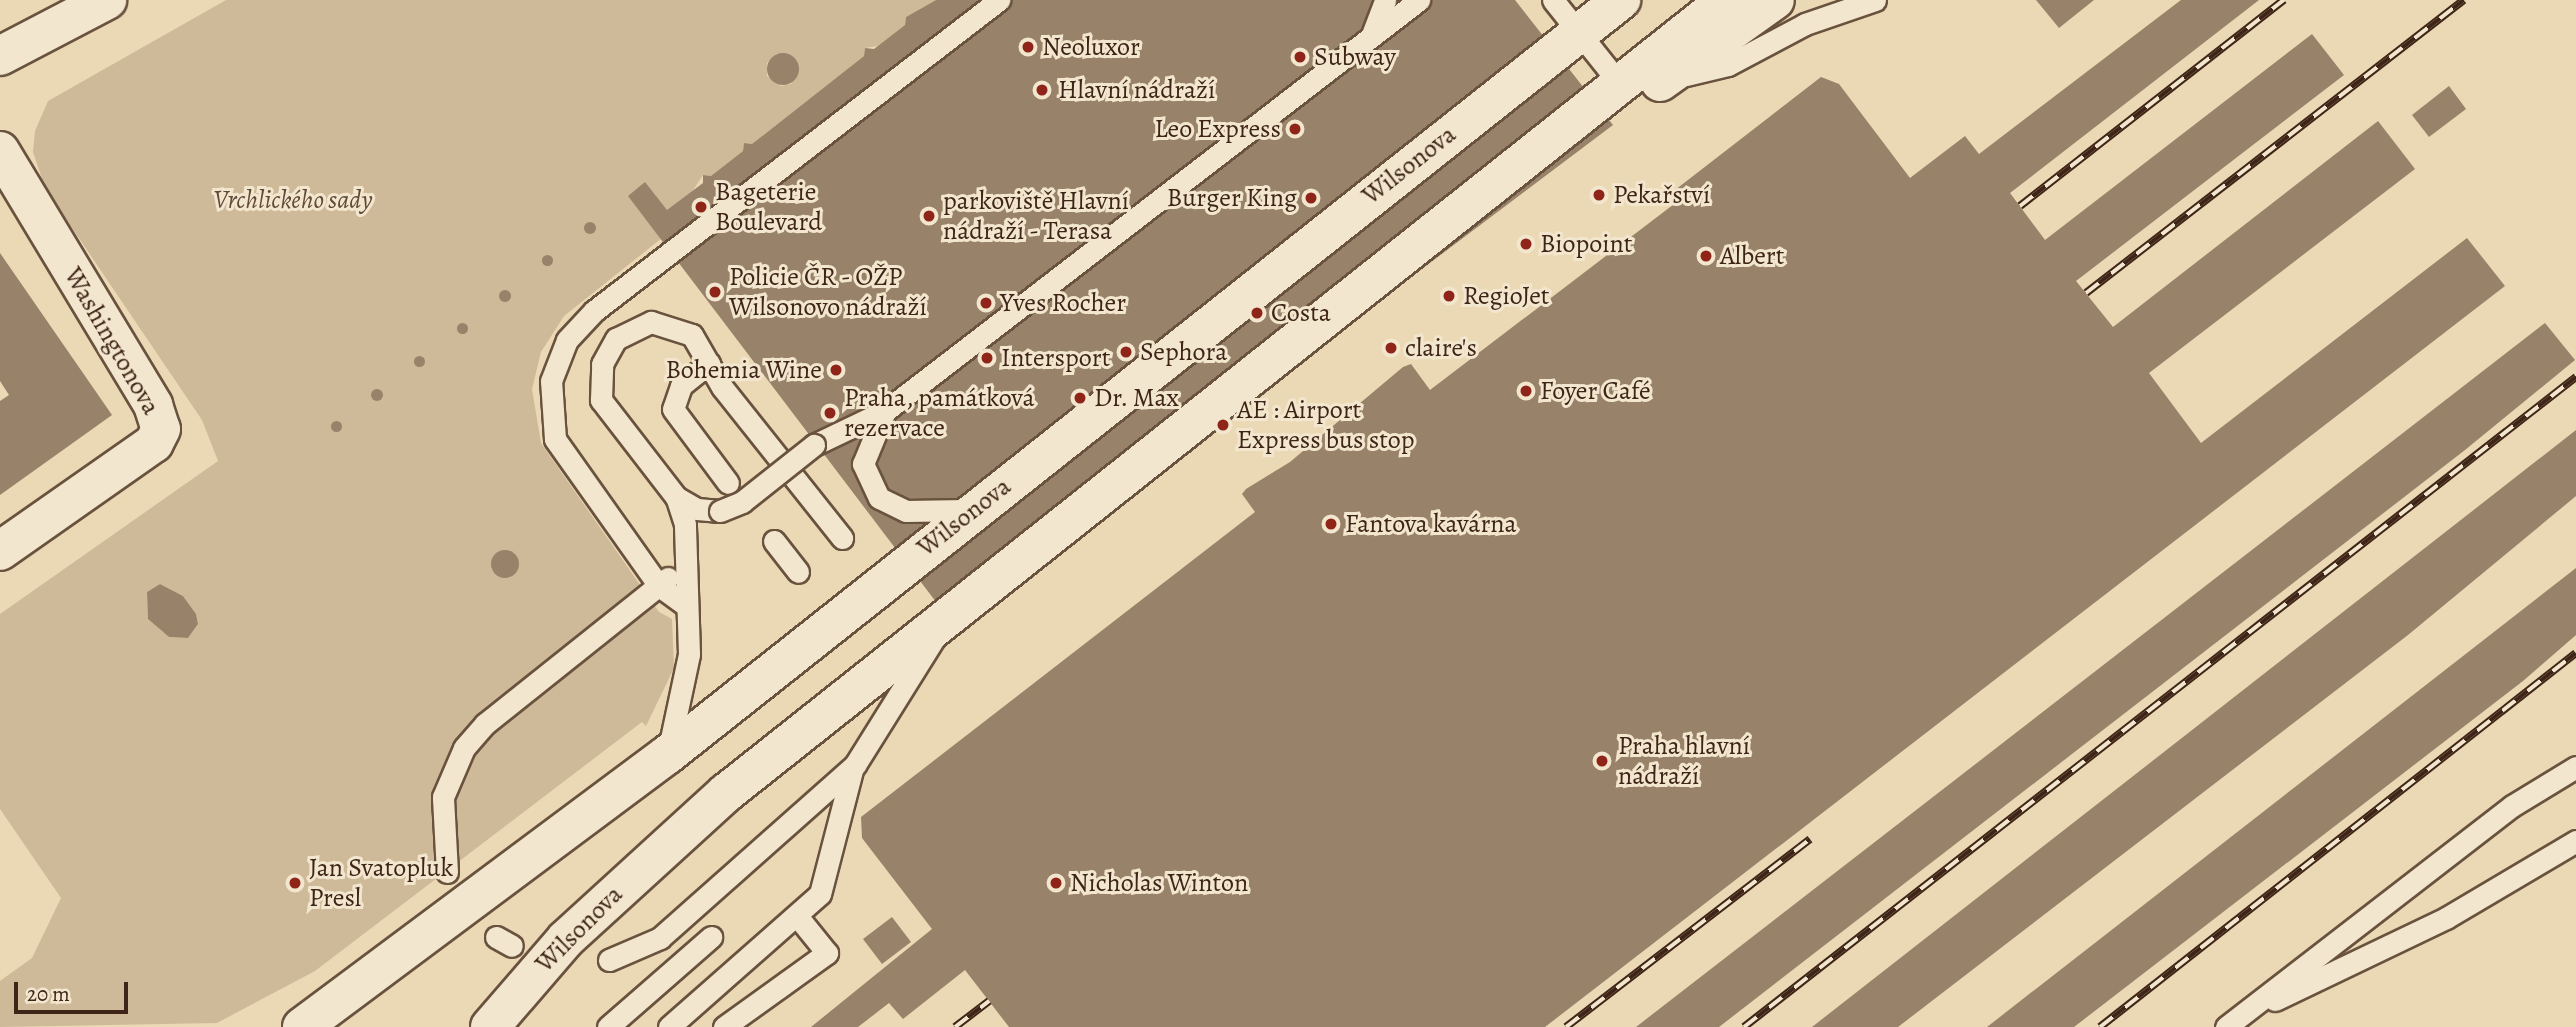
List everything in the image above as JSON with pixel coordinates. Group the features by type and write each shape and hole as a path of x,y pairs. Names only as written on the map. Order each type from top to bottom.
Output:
{"main road":[{"path":"0,56 107,0"},
{"name":"Wilsonova","path":"302,1027 667,755 1621,0"},
{"name":"Wilsonova","path":"490,1027 535,971 648,861 946,616 1726,0"},
{"path":"1562,128 1663,80 1775,0"},
{"name":"Washingtonova","path":"0,151 153,405 161,429 154,443 0,551"}],"lane":[{"path":"684,604 659,586 555,439 551,381 567,340 594,311 999,0"},
{"path":"1365,42 1385,12 1385,0"},
{"path":"676,497 697,509 732,508 814,445 885,411 1419,0"},
{"path":"1553,0 1616,79 1682,25"},
{"path":"1663,80 1728,65 1805,24 1875,0"},
{"path":"667,755 689,654 682,565 685,524 676,497 601,400 602,364 616,339 651,323 692,335 709,363 842,538"},
{"path":"709,363 681,386 673,409 728,483"},
{"path":"885,411 863,464 879,498 892,508 938,515 975,509"},
{"path":"774,541 798,572"},
{"path":"447,872 443,797 464,748 485,724 682,565"},
{"path":"609,960 660,938 855,765 897,707 946,616"},
{"path":"669,1027 797,916 825,881 832,832 855,765"},
{"path":"2231,1023 2512,806 2576,767"},
{"path":"2231,1023 2446,918 2576,841"},
{"path":"724,1027 827,953 797,916"},
{"path":"608,1027 711,937"}],"green space":[{"name":"Vrchlického sady","path":"226,0 936,0 906,17 905,25 878,46 865,48 864,56 752,144 744,143 743,151 711,176 703,175 662,238 564,316 541,352 532,389 541,443 659,612 672,619 674,668 646,726 642,722 315,971 217,1023 0,1027 0,981 32,958 61,898 0,809 0,614 218,461 202,420 45,188 33,152 35,131 48,101","holes":["777,54 797,61 791,84 781,86 767,76 767,63","502,551 518,559 509,578 491,569","160,584 183,596 196,614 198,624 188,638 169,637 148,619 147,592"]}],"building":[{"name":"Hlavní nádraží","path":"936,0 1515,0 1613,125 952,623 628,196 645,182 667,210 703,183 703,175 711,176 743,151 744,143 752,144 864,56 865,48 874,49 905,25 906,17"},
{"path":"2036,0 2094,0 2059,28"},
{"path":"2181,0 2259,0 2010,193 2045,240 2312,34 2344,75 2076,281 2113,327 2378,121 2415,169 2149,373 2201,443 2467,238 2505,286 1545,1027 1009,1027 965,970 903,1019 889,1003 858,1027 811,1027 932,929 862,838 861,817 1255,512 1242,494 1246,489 1290,462 1403,367 1411,364 1430,390 1682,198 1675,190 1821,77 1839,84 1910,178 1965,136 1979,154"},
{"path":"783,53 795,57 799,69 795,81 783,85 771,81 767,69 771,57"},
{"path":"2449,86 2466,109 2429,137 2412,115"},
{"path":"590,222 596,228 590,234 584,228"},
{"path":"0,253 112,415 0,495 0,401 9,395 0,381"},
{"path":"547,254 553,260 547,266 541,260"},
{"path":"505,290 511,296 505,302 499,296"},
{"path":"462,322 468,328 462,334 456,328"},
{"path":"2545,323 2575,360 2465,450 1719,1027 1636,1027"},
{"path":"419,355 425,361 419,367 413,361"},
{"path":"377,389 383,395 377,401 371,395"},
{"path":"336,420 342,426 336,432 330,426"},
{"path":"2576,430 2576,496 2408,635 1898,1027 1812,1027"},
{"path":"505,550 515,554 519,564 515,574 505,578 495,574 491,564 495,554"},
{"path":"2576,568 2576,635 2523,681 2074,1027 1987,1027"},
{"path":"160,584 183,596 196,614 198,624 188,638 169,637 148,619 147,592"},
{"path":"892,917 911,942 882,964 863,939"}],"railway":[{"path":"2020,206 2284,0"},
{"path":"2086,293 2464,0"},
{"path":"1744,1027 2576,377"},
{"path":"2100,1027 2576,653"},
{"path":"1566,1027 1810,839"},
{"path":"955,1027 989,1001"}],"place":[{"name":"Neoluxor","path":"1028,47"},
{"name":"Subway","path":"1300,57"},
{"name":"Hlavní nádraží","path":"1042,90"},
{"name":"Leo Express","path":"1295,129"},
{"name":"Pekařství","path":"1599,195"},
{"name":"Burger King","path":"1311,198"},
{"name":"Bageterie Boulevard","path":"701,207"},
{"name":"parkoviště Hlavní nádraží - Terasa","path":"929,216"},
{"name":"Biopoint","path":"1526,244"},
{"name":"Albert","path":"1706,256"},
{"name":"Policie ČR - OŽP Wilsonovo nádraží","path":"715,292"},
{"name":"RegioJet","path":"1449,296"},
{"name":"Yves Rocher","path":"986,303"},
{"name":"Costa","path":"1257,313"},
{"name":"claire's","path":"1391,348"},
{"name":"Sephora","path":"1126,352"},
{"name":"Intersport","path":"987,358"},
{"name":"Bohemia Wine","path":"836,370"},
{"name":"Foyer Café","path":"1526,391"},
{"name":"Dr. Max","path":"1080,398"},
{"name":"Praha, památková rezervace","path":"830,413"},
{"name":"AE : Airport Express bus stop","path":"1223,425"},
{"name":"Fantova kavárna","path":"1331,524"},
{"name":"Praha hlavní nádraží","path":"1602,761"},
{"name":"Jan Svatopluk Presl","path":"295,883"},
{"name":"Nicholas Winton","path":"1056,883"}]}
